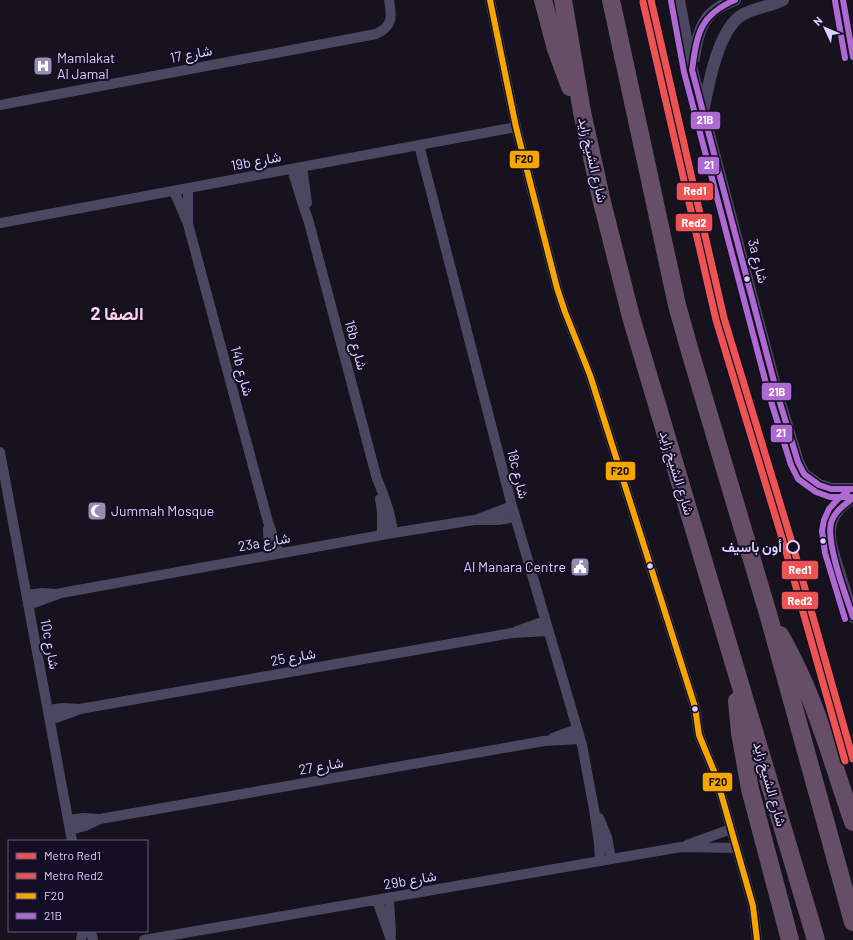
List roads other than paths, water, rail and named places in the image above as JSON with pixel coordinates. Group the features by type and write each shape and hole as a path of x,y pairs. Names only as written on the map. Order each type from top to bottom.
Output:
{"highway":[{"path":"543,0 556,49 572,92 582,112"},
{"name":"شارع الشيخ زايد","path":"563,0 582,112 602,202 630,310 816,940"},
{"path":"611,0 677,305 769,617 853,922"},
{"path":"769,617 787,647 803,679 853,822"},
{"path":"736,670 737,704 744,761 757,817 790,940"}],"street":[{"name":"شارع 17","path":"0,105 376,34 381,32 390,21 392,13 389,0"},
{"path":"490,0 516,127 559,294 590,375 694,707 699,735 714,768 753,906 757,940"},
{"name":"3a شارع","path":"679,0 692,70 777,393 798,462 804,474 819,485 832,489 853,489"},
{"path":"703,110 713,67 721,44 730,26 738,18 748,12 783,0"},
{"path":"692,70 699,30 710,14 724,1"},
{"name":"19b شارع","path":"0,223 516,127"},
{"name":"18c شارع","path":"419,145 512,506 579,734 594,809 600,861"},
{"name":"16b شارع","path":"297,168 308,219 378,479 386,499 393,533"},
{"name":"14b شارع","path":"188,188 188,224"},
{"name":"14b شارع","path":"174,191 188,224 269,525 274,554"},
{"name":"10c شارع","path":"0,452 72,840"},
{"name":"16b شارع","path":"378,479 382,511 382,535"},
{"path":"853,498 841,506 837,512 831,525 830,539 853,617"},
{"name":"23a شارع","path":"474,520 512,506"},
{"name":"23a شارع","path":"28,600 42,593 59,594 393,533 474,520 498,520 515,517"},
{"name":"شارع 25","path":"512,633 545,620"},
{"name":"شارع 25","path":"49,715 63,708 80,709 512,633 548,631"},
{"name":"شارع 27","path":"69,825 83,818 100,819 579,734"},
{"name":"18c شارع","path":"594,809 607,837 611,859"},
{"name":"29b شارع","path":"144,940 682,847 731,829"},
{"name":"29b شارع","path":"682,847 736,848"},
{"path":"389,898 391,940"},
{"path":"377,900 391,940"}],"metro line":[{"name":"Red1","path":"651,0 724,318 793,546 853,759"},
{"name":"Red2","path":"643,2 716,320 785,548 845,761"}],"place":[{"name":"Mamlakat Al Jamal","path":"43,66"},
{"name":"Jummah Mosque","path":"97,511"},
{"name":"أون باسيف","path":"793,547"},
{"name":"Al Manara Centre","path":"580,567"}],"district":[{"name":"الصفا 2","path":"117,314"}]}
